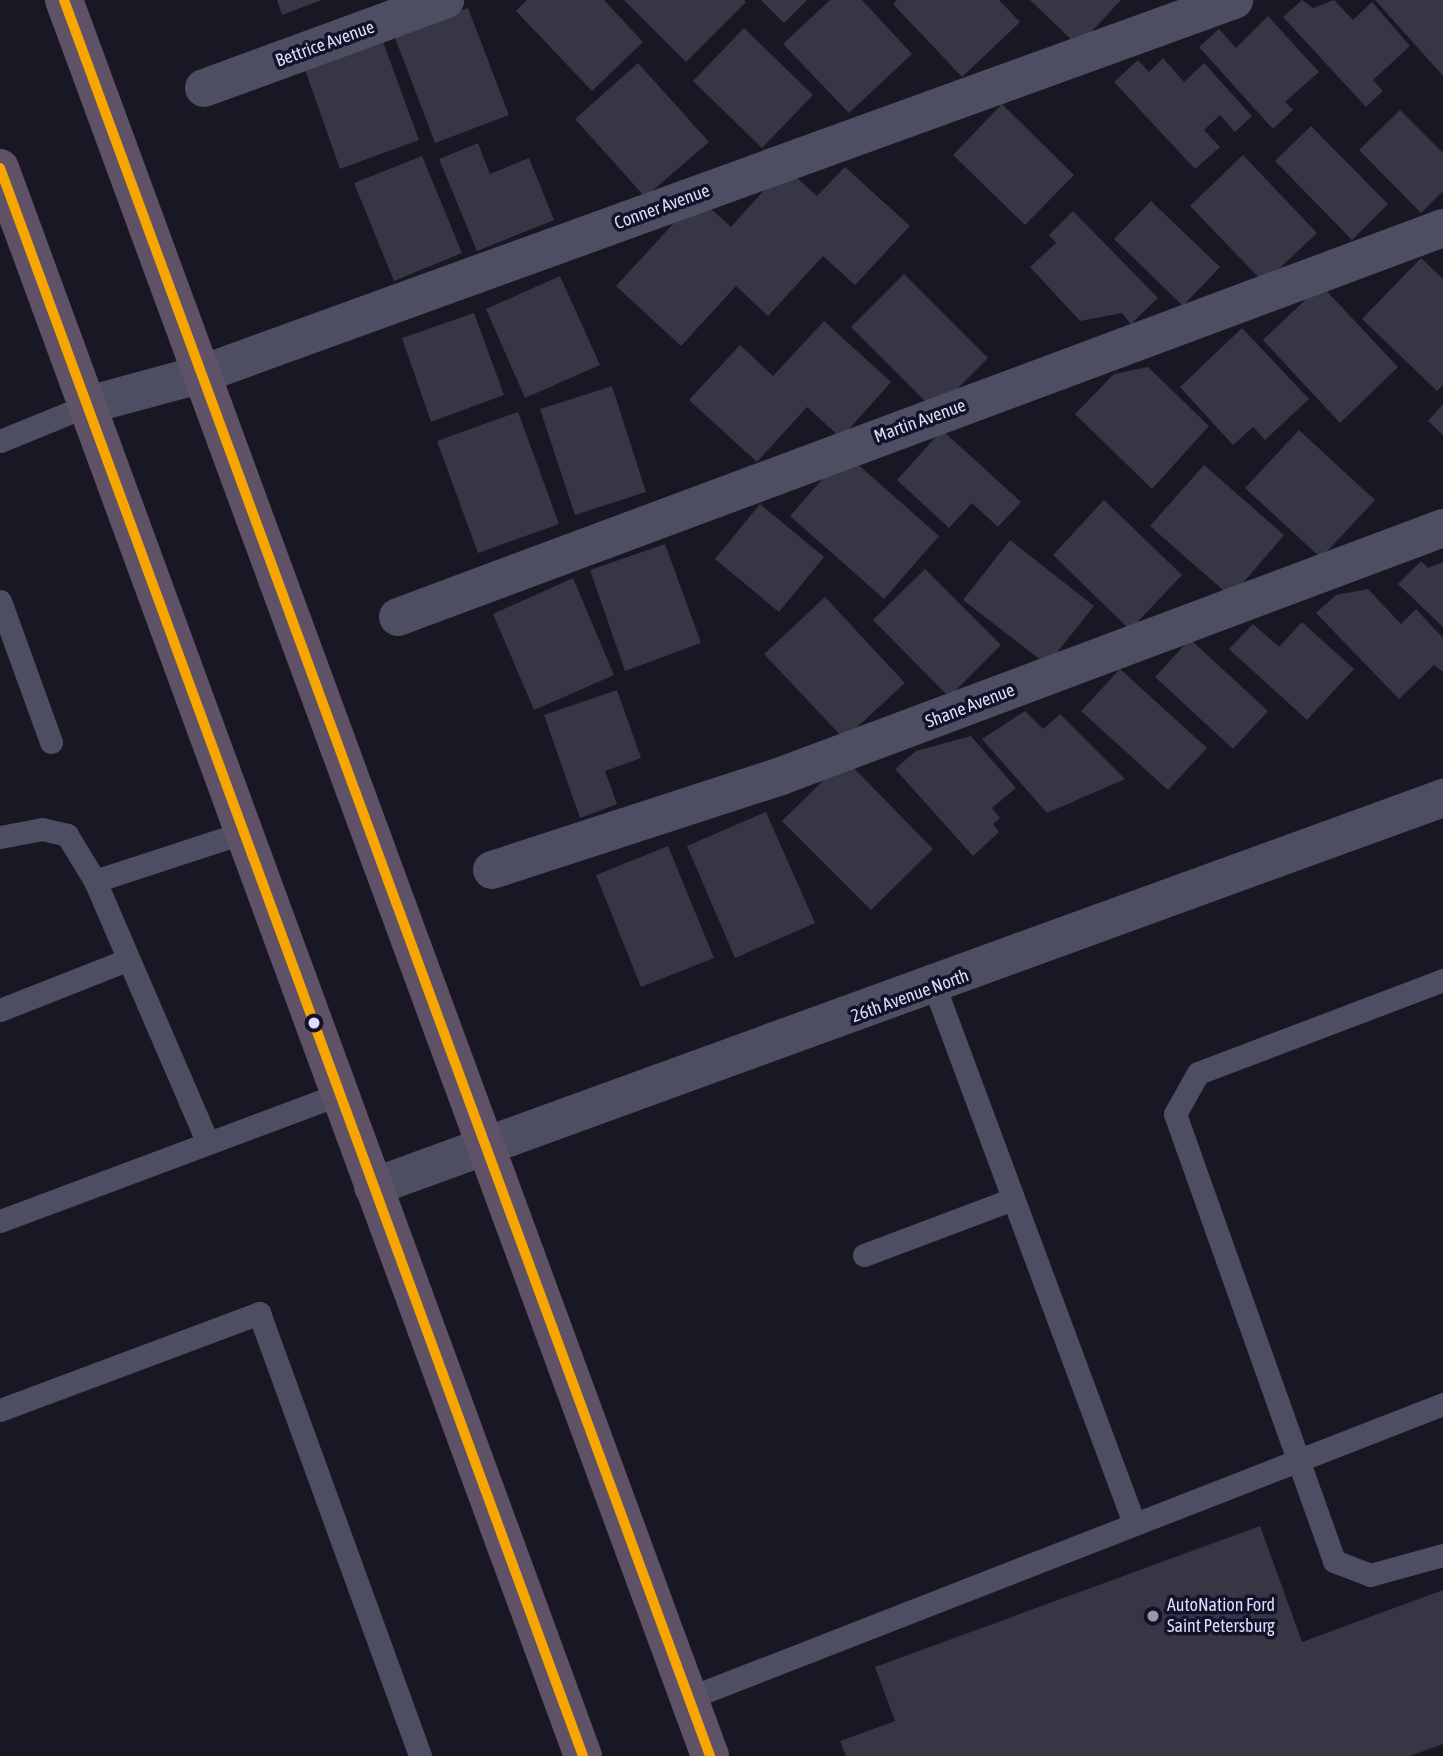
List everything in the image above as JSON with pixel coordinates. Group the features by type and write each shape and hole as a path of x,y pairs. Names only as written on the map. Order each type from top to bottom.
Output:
{"highway":[{"path":"64,0 710,1756"},
{"path":"0,168 583,1756"}],"street":[{"name":"Bettrice Avenue","path":"204,88 446,0"},
{"name":"Conner Avenue","path":"88,405 202,374 1234,0"},
{"name":"Martin Avenue","path":"398,617 1443,228"},
{"name":"Shane Avenue","path":"492,870 781,776 1443,528"},
{"name":"26th Avenue North","path":"373,1187 935,988 1443,798"}],"lane":[{"path":"0,441 88,405"},
{"path":"0,601 51,742"},
{"path":"0,837 42,829 67,835 95,881 208,1143"},
{"path":"95,881 245,832"},
{"path":"0,1010 127,960"},
{"path":"1443,980 1199,1073 1175,1114 1334,1561 1370,1575 1443,1555"},
{"path":"935,988 1134,1523"},
{"path":"0,1221 339,1094"},
{"path":"864,1255 1013,1199"},
{"path":"0,1410 259,1313 420,1756"},
{"path":"689,1698 1443,1404"}],"building":[{"path":"277,0 322,0 282,15"},
{"path":"527,0 604,0 643,42 592,91 516,11"},
{"path":"624,0 744,0 746,2 686,62"},
{"path":"761,0 807,0 784,23"},
{"path":"830,0 862,0 912,54 849,113 783,44"},
{"path":"897,0 999,0 1020,22 962,77 893,4"},
{"path":"1030,0 1121,0 1078,46"},
{"path":"1302,0 1313,8 1334,0 1353,20 1372,2 1410,46 1373,80 1383,91 1366,107 1283,17"},
{"path":"1375,0 1443,0 1443,76"},
{"path":"468,8 509,115 435,143 394,35"},
{"path":"1268,16 1319,72 1285,102 1293,110 1273,129 1199,47 1219,29 1236,48"},
{"path":"744,28 813,95 762,148 693,81"},
{"path":"382,39 419,140 340,169 304,67"},
{"path":"1163,58 1184,82 1204,63 1252,116 1235,132 1220,115 1204,130 1220,147 1195,169 1114,82 1138,60 1149,72"},
{"path":"638,63 709,142 645,197 575,119"},
{"path":"1002,104 1074,175 1025,225 953,155"},
{"path":"1400,110 1443,153 1443,191 1421,213 1359,150"},
{"path":"1311,126 1388,204 1352,240 1275,161"},
{"path":"478,143 490,174 529,158 554,220 477,251 439,159"},
{"path":"1243,155 1317,233 1264,283 1190,206"},
{"path":"422,156 462,253 394,281 354,183"},
{"path":"785,167 817,196 845,167 910,226 855,285 823,256 768,316 736,286 681,346 616,286 698,197 731,227"},
{"path":"1151,201 1220,267 1183,306 1114,239"},
{"path":"1073,211 1158,298 1131,324 1122,313 1080,321 1030,267 1056,243 1049,235"},
{"path":"1421,258 1443,279 1443,385 1437,391 1362,319"},
{"path":"904,274 988,358 935,411 851,327"},
{"path":"560,276 600,365 525,398 486,309"},
{"path":"1321,285 1398,367 1340,423 1263,340"},
{"path":"474,313 504,395 431,422 402,338"},
{"path":"824,321 891,382 841,438 807,407 757,462 689,400 740,345 773,376"},
{"path":"1242,328 1309,399 1265,440 1253,427 1233,445 1180,387"},
{"path":"1148,367 1209,426 1152,489 1075,414 1114,374"},
{"path":"612,386 646,492 575,515 540,409"},
{"path":"1443,404 1443,435 1428,421"},
{"path":"518,412 559,524 478,553 437,441"},
{"path":"942,430 1021,502 998,527 972,503 949,528 897,480"},
{"path":"1299,430 1375,500 1321,558 1245,488"},
{"path":"845,453 939,536 884,599 790,516"},
{"path":"1204,465 1284,535 1231,597 1150,526"},
{"path":"1104,500 1182,575 1130,630 1053,555"},
{"path":"760,504 824,557 779,612 715,559"},
{"path":"1010,540 1094,606 1047,665 963,600"},
{"path":"665,544 701,643 625,671 590,570"},
{"path":"1421,561 1428,568 1443,562 1443,627 1398,584"},
{"path":"925,569 1001,645 949,697 873,620"},
{"path":"573,578 614,675 534,710 493,614"},
{"path":"1368,589 1401,624 1416,609 1443,638 1443,672 1434,665 1399,699 1316,613 1336,595"},
{"path":"825,597 905,683 844,739 764,654"},
{"path":"1302,622 1354,669 1307,720 1229,649 1253,624 1279,647"},
{"path":"1190,639 1268,711 1233,749 1155,677"},
{"path":"1120,669 1207,748 1168,790 1081,711"},
{"path":"617,690 641,758 605,771 617,804 580,818 544,715"},
{"path":"1025,711 1043,729 1060,714 1125,779 1047,813 982,739"},
{"path":"971,736 1016,788 992,808 1000,818 993,824 999,832 973,856 895,769 916,751"},
{"path":"845,759 933,849 871,910 782,821"},
{"path":"766,812 815,923 735,958 687,846"},
{"path":"668,846 714,958 641,987 596,875"},
{"name":"AutoNation Ford Saint Petersburg","path":"1260,1526 1302,1642 1443,1590 1443,1744 1410,1756 846,1756 840,1741 895,1721 875,1667"}],"transit line":[{"path":"64,0 710,1756"},
{"path":"0,168 583,1756"}],"place":[{"name":"AutoNation Ford Saint Petersburg","path":"1153,1616"}]}
